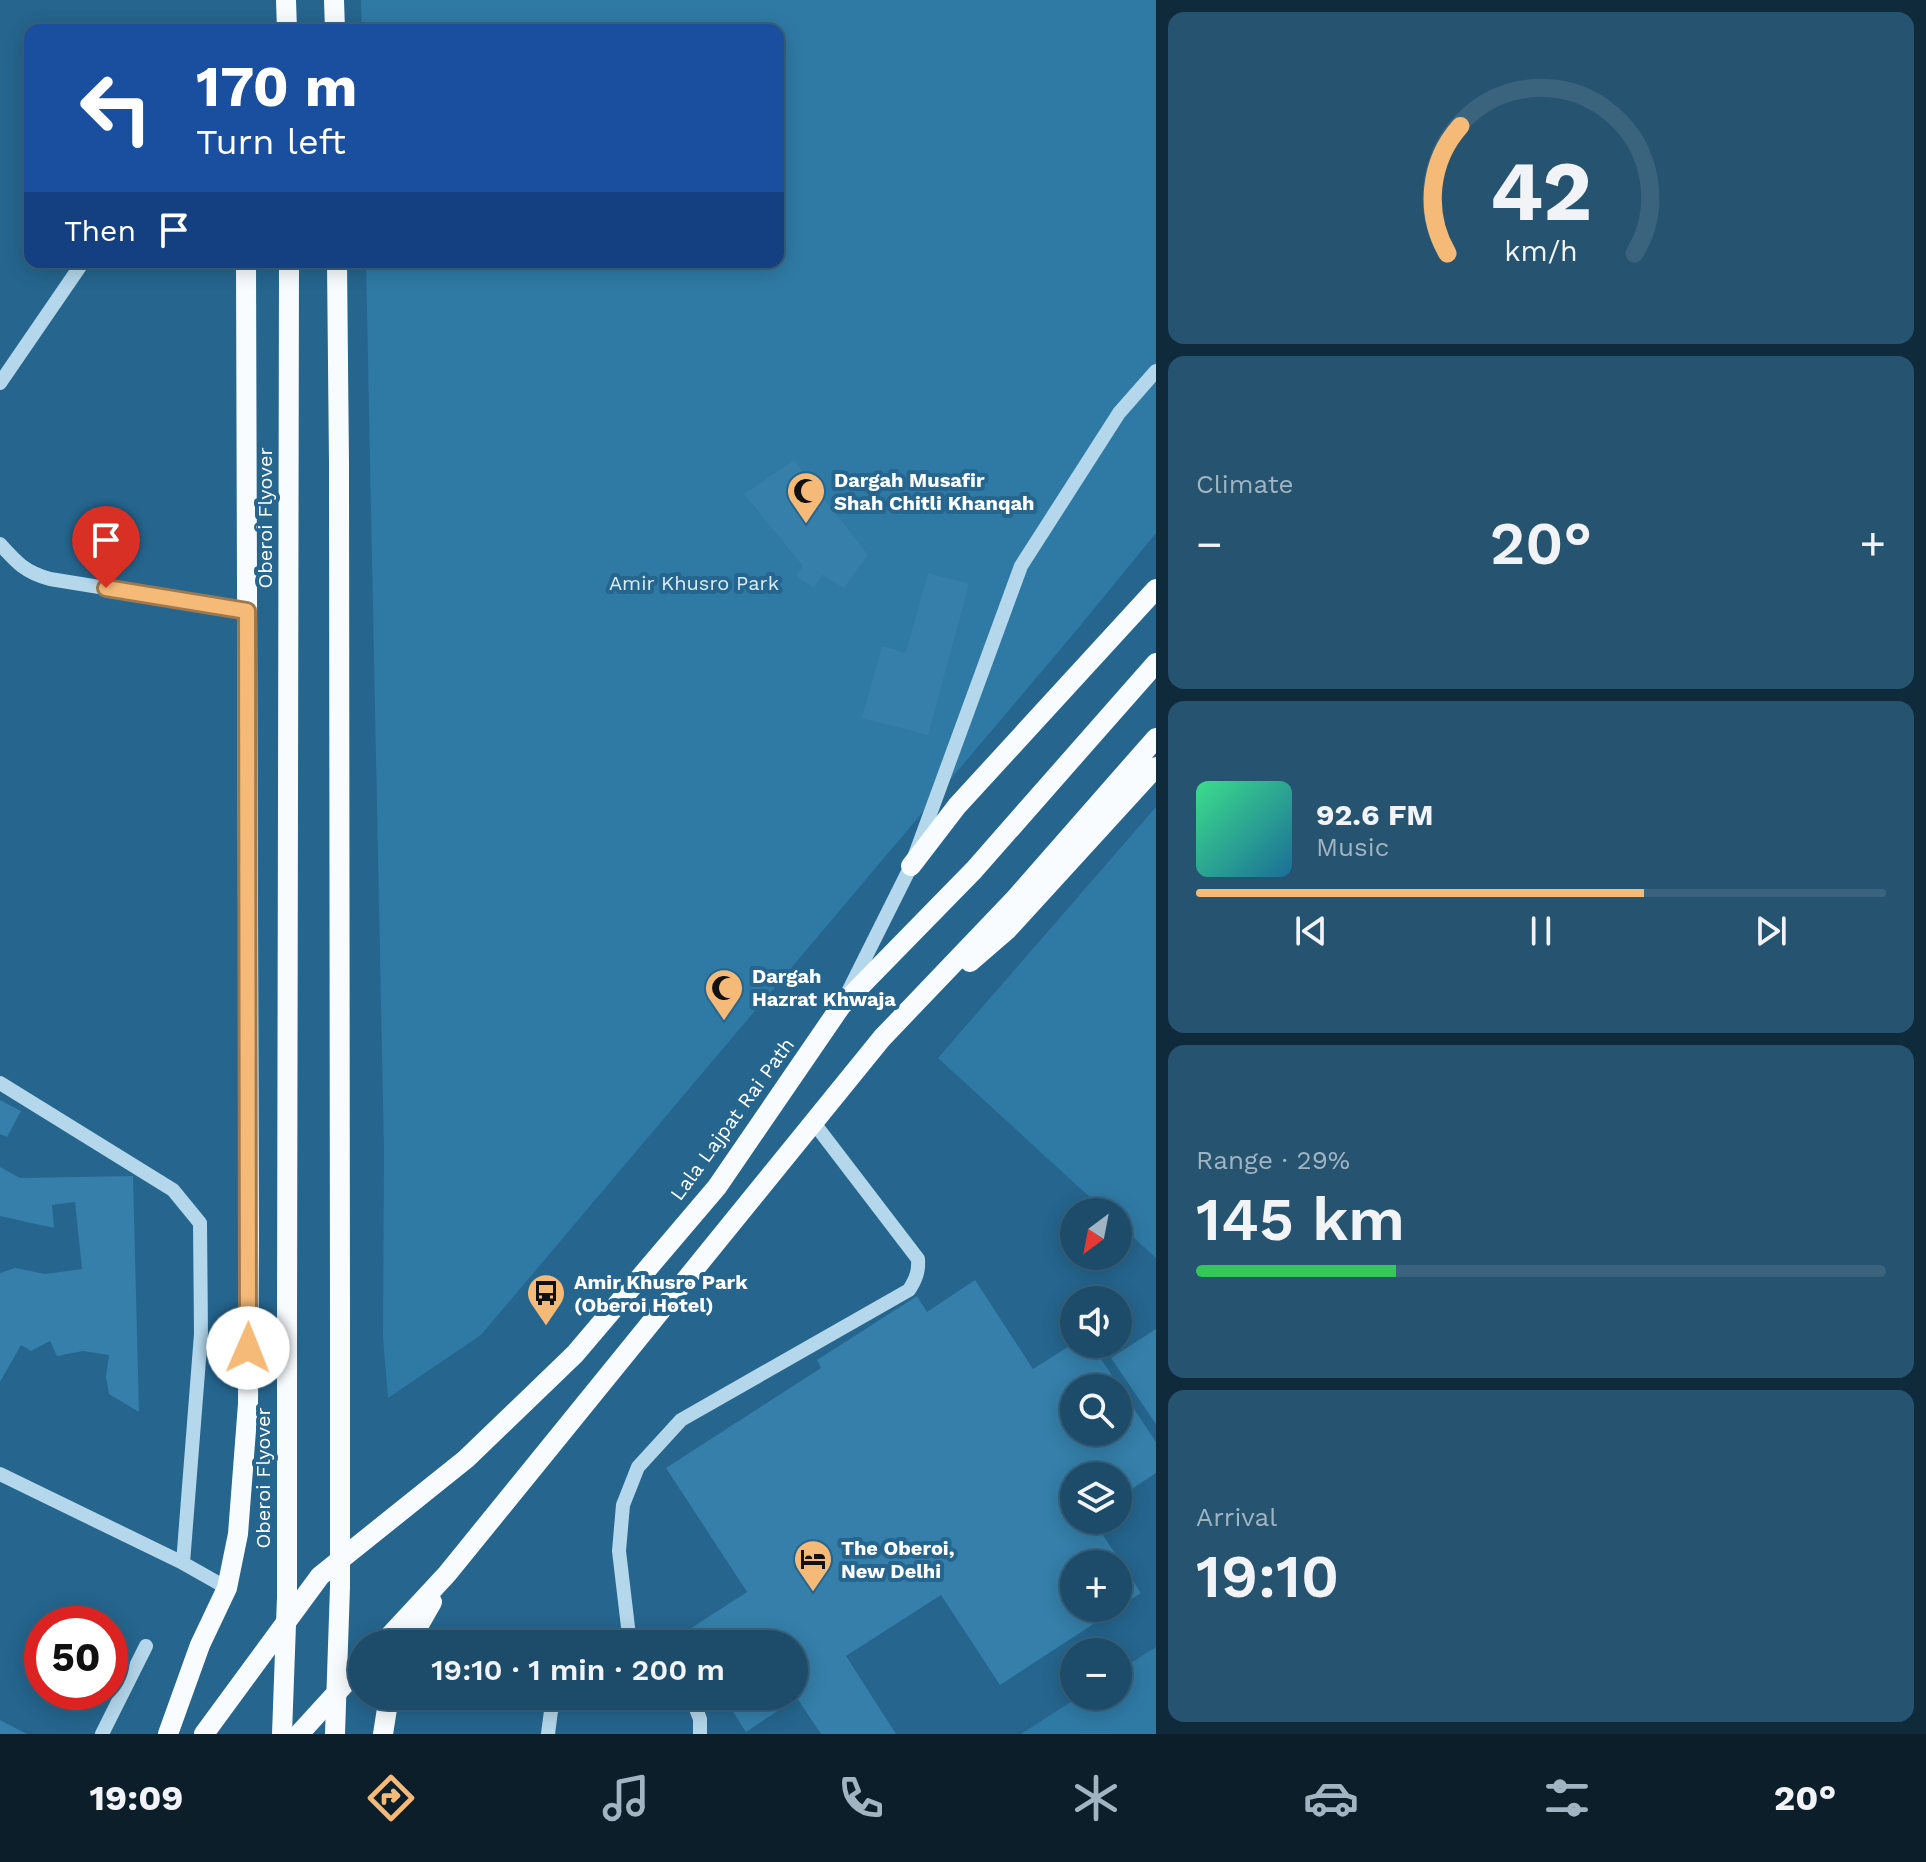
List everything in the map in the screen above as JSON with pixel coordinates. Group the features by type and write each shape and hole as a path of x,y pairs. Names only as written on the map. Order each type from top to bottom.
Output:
{"main road":[{"path":"286,0 287,24"},
{"path":"334,0 335,24"},
{"path":"168,1734 200,1645 227,1588 238,1534 248,1404 246,268"},
{"name":"Oberoi Flyover","path":"282,1734 287,1597 289,268"},
{"path":"335,1734 340,1587 337,268"},
{"path":"911,866 957,806 1156,589"},
{"name":"Lala Lajpat Rai Path","path":"204,1734 320,1576 466,1459 575,1354 717,1187 841,1006 974,870 1156,663"},
{"path":"395,1630 447,1574 882,1038 1013,901 1156,738"},
{"path":"882,1038 1007,930 1156,767"},
{"path":"416,1630 447,1574"},
{"path":"302,1730 348,1680"},
{"path":"383,1734 387,1710"}],"street":[{"path":"0,383 79,268"},
{"path":"841,1006 911,866 1021,566 1119,413 1156,371"},
{"path":"0,544 20,566 50,579 247,611"},
{"path":"0,1083 173,1190 200,1223 201,1334 183,1563"},
{"path":"628,1630 619,1551 623,1505 638,1467 681,1420 909,1290 919,1270 918,1259 814,1123"},
{"path":"0,1474 183,1563 227,1588"},
{"path":"102,1734 146,1646"},
{"path":"548,1734 552,1710"},
{"path":"696,1710 700,1734"}],"green space":[{"name":"Amir Khusro Park","path":"361,0 1156,0 1156,533 481,1335 388,1398 383,1337 384,1151 366,268 784,268 784,24 362,24"},
{"path":"1156,807 1156,1258 1132,1236 1132,1198 1091,1198 938,1058"},
{"path":"1156,1647 1156,1734 1021,1734 1060,1709 1132,1710 1132,1662"}],"building":[{"name":"Dargah Musafir Shah Chitli Khanqah","path":"794,460 868,555 844,588 822,575 814,588 796,576 803,566 744,494"},
{"path":"928,573 969,584 928,735 862,718 882,646 906,653"},
{"path":"0,1100 21,1111 7,1137 0,1134"},
{"path":"0,1167 20,1178 133,1176 139,1412 109,1394 106,1377 109,1355 83,1351 57,1356 50,1341 31,1351 21,1345 0,1382 0,1273 15,1268 45,1274 82,1269 75,1202 52,1205 54,1228 0,1216"},
{"path":"975,1280 1033,1369 1060,1352 1060,1358 1100,1358 1111,1374 1060,1374 1060,1446 1132,1446 1132,1406 1156,1442 1156,1473 1132,1489 1132,1462 1060,1462 1060,1534 1102,1534 1113,1550 1060,1550 1060,1622 1097,1622 1072,1638 1060,1638 1060,1646 1000,1685 941,1595 846,1656 896,1734 821,1734 805,1710 808,1710 808,1630 688,1630 747,1592 666,1468 821,1368 817,1360 917,1296 927,1312"},
{"path":"1156,1329 1156,1424 1132,1389 1132,1374 1122,1374 1111,1358 1132,1358 1132,1344"},
{"path":"1132,1579 1141,1593 1132,1599"},
{"path":"732,1710 779,1710 746,1732"},
{"path":"0,1720 27,1734 0,1734"}],"place":[{"name":"Dargah Musafir Shah Chitli Khanqah","path":"806,525"},
{"name":"Dargah Hazrat Khwaja","path":"724,1022"},
{"name":"Amir Khusro Park (Oberoi Hotel)","path":"546,1327"},
{"name":"The Oberoi, New Delhi","path":"813,1593"}],"route":[{"path":"106,588 247,611 248,1348"}]}
